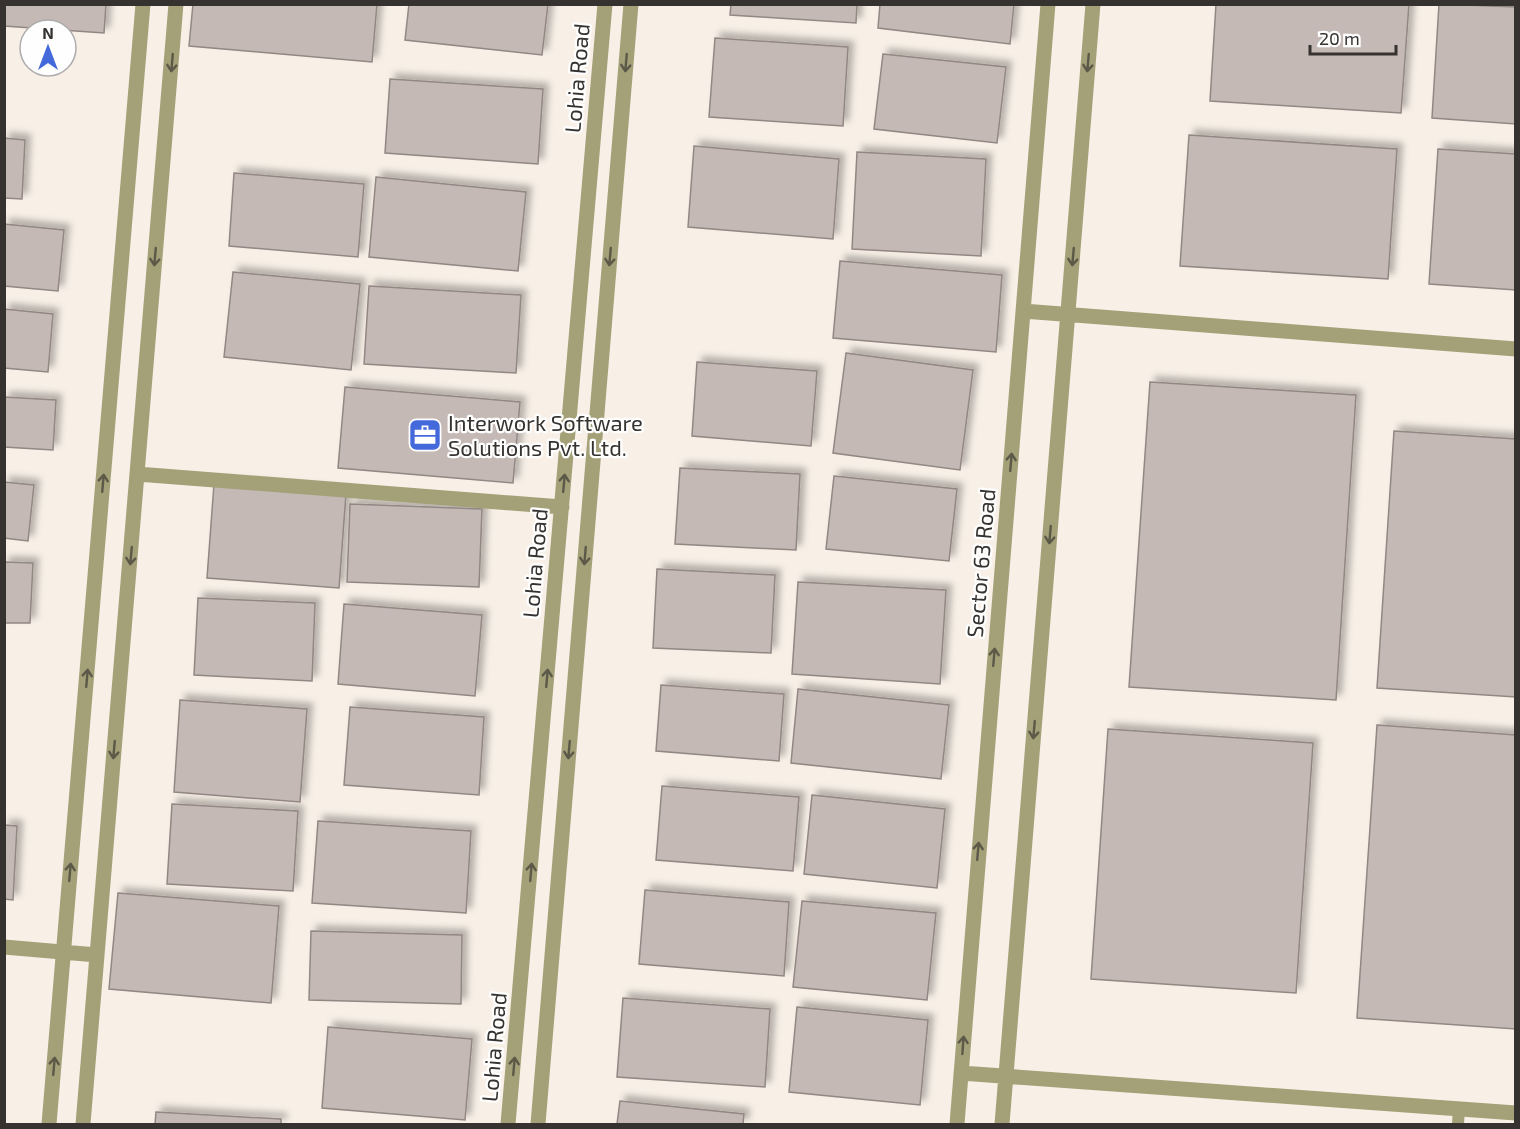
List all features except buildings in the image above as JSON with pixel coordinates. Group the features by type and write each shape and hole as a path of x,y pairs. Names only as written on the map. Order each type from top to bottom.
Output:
{"street":[{"path":"49,1125 143,4"},
{"path":"83,1125 176,4"},
{"name":"Lohia Road","path":"508,1125 605,4"},
{"path":"538,1125 630,4"},
{"name":"Sector 63 Road","path":"957,1125 1048,4"},
{"path":"1002,1125 1093,4"},
{"path":"1023,311 1515,350"},
{"path":"137,474 562,507"},
{"path":"4,947 98,956"},
{"path":"961,1073 1515,1113"}],"lane":[{"path":"1458,1125 1459,1108"}],"place":[{"name":"Interwork Software Solutions Pvt. Ltd.","path":"425,435"}]}
